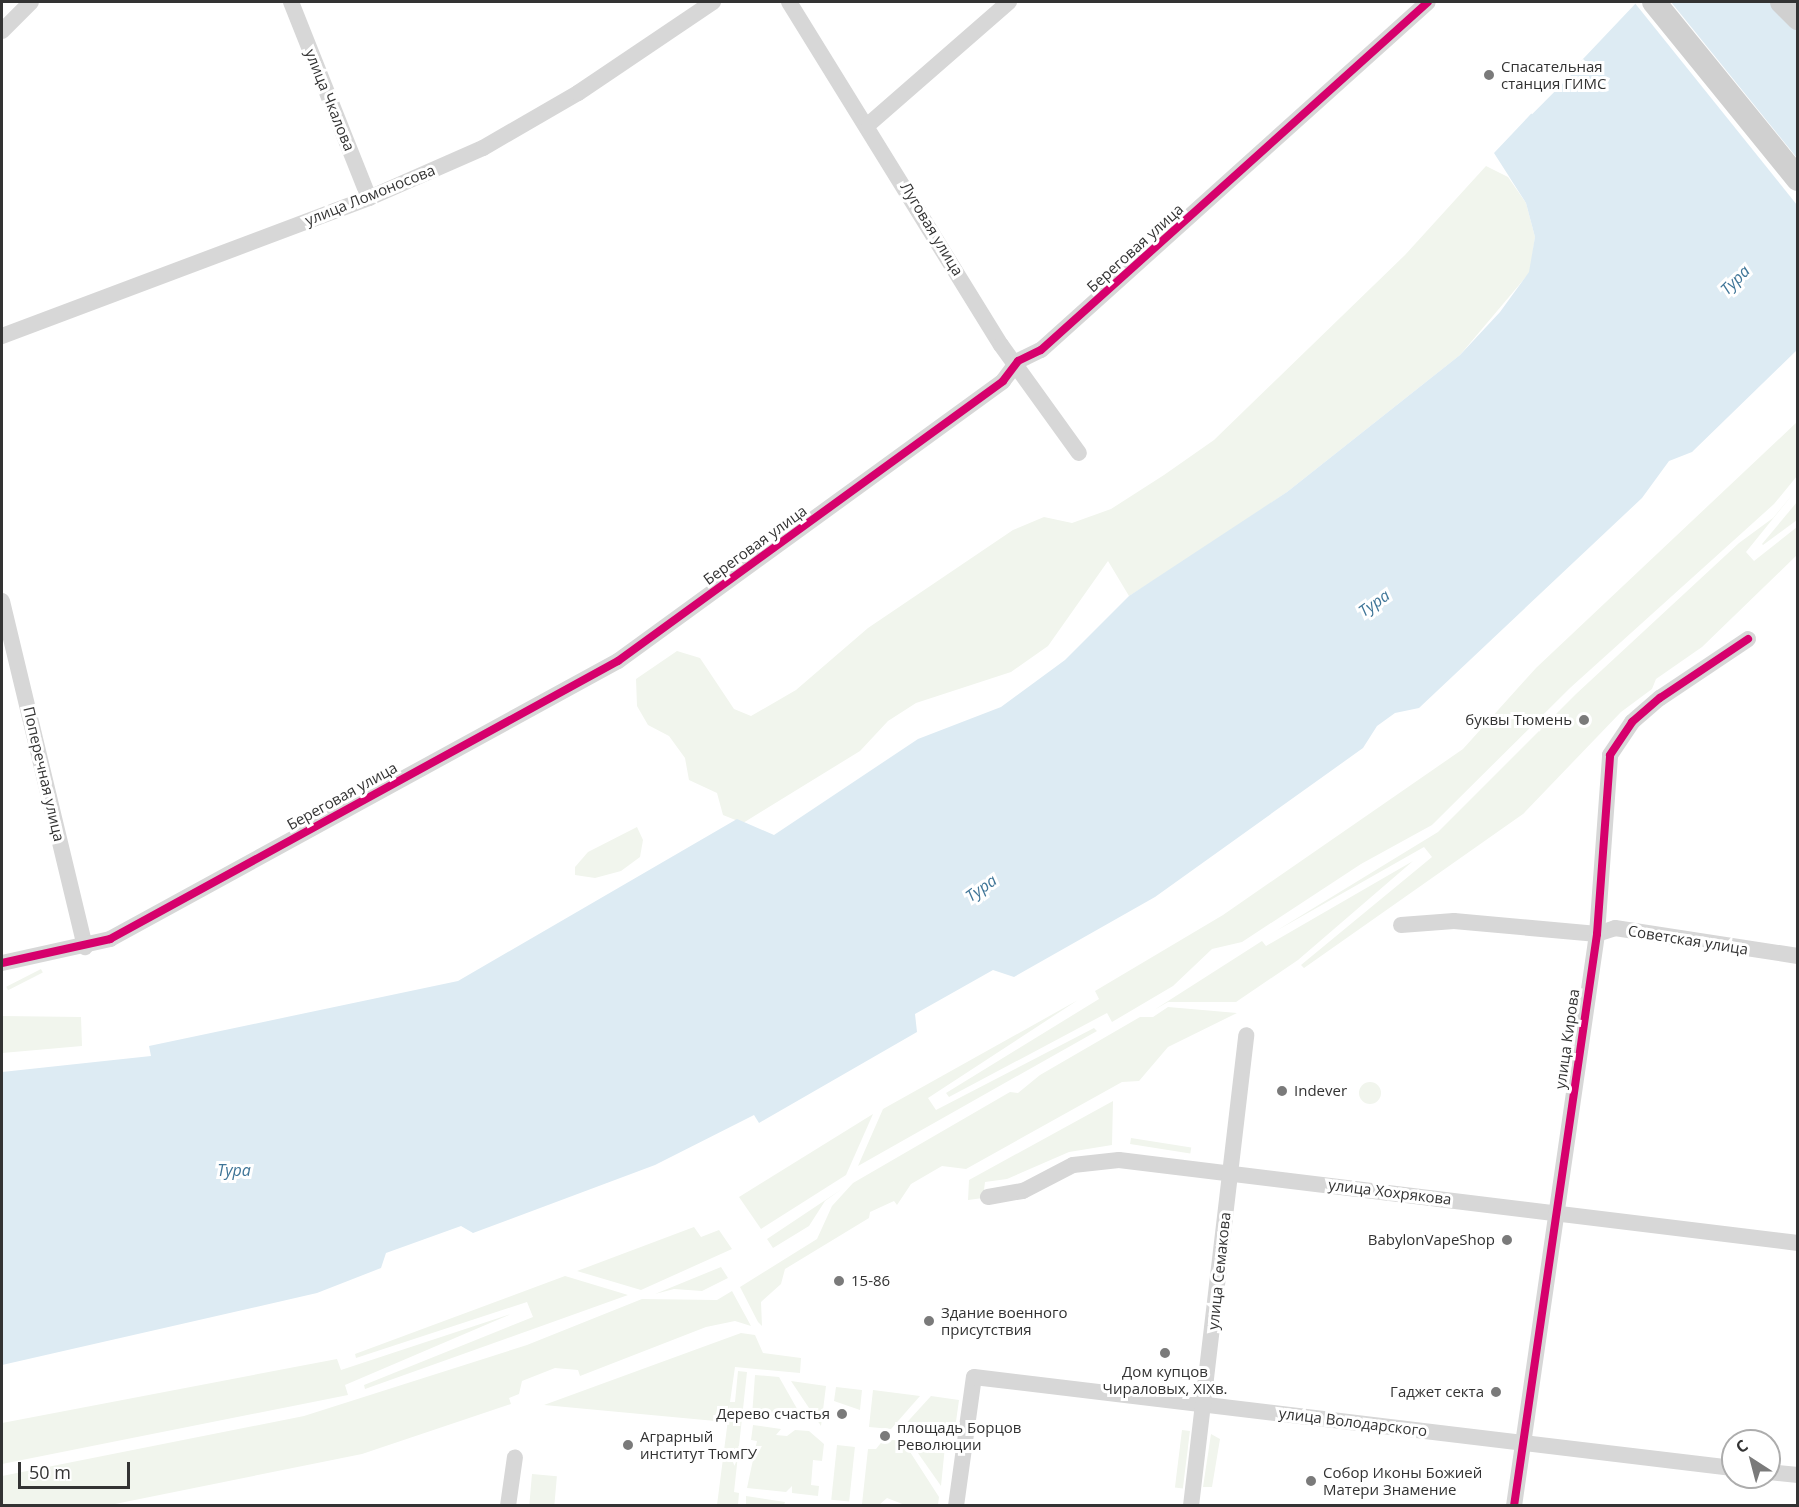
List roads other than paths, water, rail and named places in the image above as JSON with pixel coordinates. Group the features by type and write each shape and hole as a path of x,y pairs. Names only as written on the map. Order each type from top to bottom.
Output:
{"main road":[{"path":"1654,2 1797,179"},
{"path":"1782,2 1797,18"}],"street":[{"path":"2,31 31,2"},
{"name":"улица Чкалова","path":"291,2 369,198"},
{"name":"улица Ломоносова","path":"2,336 369,198 502,137 578,93 713,2"},
{"name":"Луговая улица","path":"789,2 869,124 1001,345 1018,361 1025,381 1079,453"},
{"path":"869,124 1009,2"},
{"name":"Береговая улица","path":"2,963 85,947 110,939 618,661 1003,381 1018,361 1041,351 1428,2"},
{"name":"Поперечная улица","path":"2,601 9,662 85,947"},
{"name":"улица Кирова","path":"1514,1506 1597,934 1610,755 1618,740 1660,698 1748,639"},
{"name":"Советская улица","path":"1401,925 1454,921 1597,934 1615,928 1797,956"},
{"name":"улица Семакова","path":"1191,1506 1246,1035"},
{"name":"улица Хохрякова","path":"988,1197 1023,1191 1073,1165 1119,1160 1797,1243"},
{"name":"улица Володарского","path":"956,1506 974,1377 1721,1467"},
{"path":"508,1506 515,1457"},
{"path":"1781,1474 1797,1476"}],"water":[{"name":"Тура","path":"1637,2 1797,2 1797,350 1692,452 1669,461 1642,498 1419,708 1395,713 1377,726 1363,748 1155,897 1014,977 993,970 915,1014 917,1032 759,1123 754,1115 655,1165 473,1233 461,1226 386,1253 381,1268 317,1293 2,1365 2,1072 151,1056 149,1046 458,981 737,819 774,835 918,739 1001,707 1065,660 1129,596 1287,492 1460,355 1500,312 1529,272 1535,237 1526,203 1494,153"}],"place":[{"name":"Спасательная станция ГИМС","path":"1489,75"},
{"name":"буквы Тюмень","path":"1584,720"},
{"name":"Indever","path":"1282,1091"},
{"name":"BabylonVapeShop","path":"1507,1240"},
{"name":"15-86","path":"839,1281"},
{"name":"Здание военного присутствия","path":"929,1321"},
{"name":"Дом купцов Чираловых, XIXв.","path":"1165,1353"},
{"name":"Гаджет секта","path":"1496,1392"},
{"name":"Дерево счастья","path":"842,1414"},
{"name":"площадь Борцов Революции","path":"885,1436"},
{"name":"Аграрный институт ТюмГУ","path":"628,1445"},
{"name":"Собор Иконы Божией Матери Знамение","path":"1311,1481"}]}
